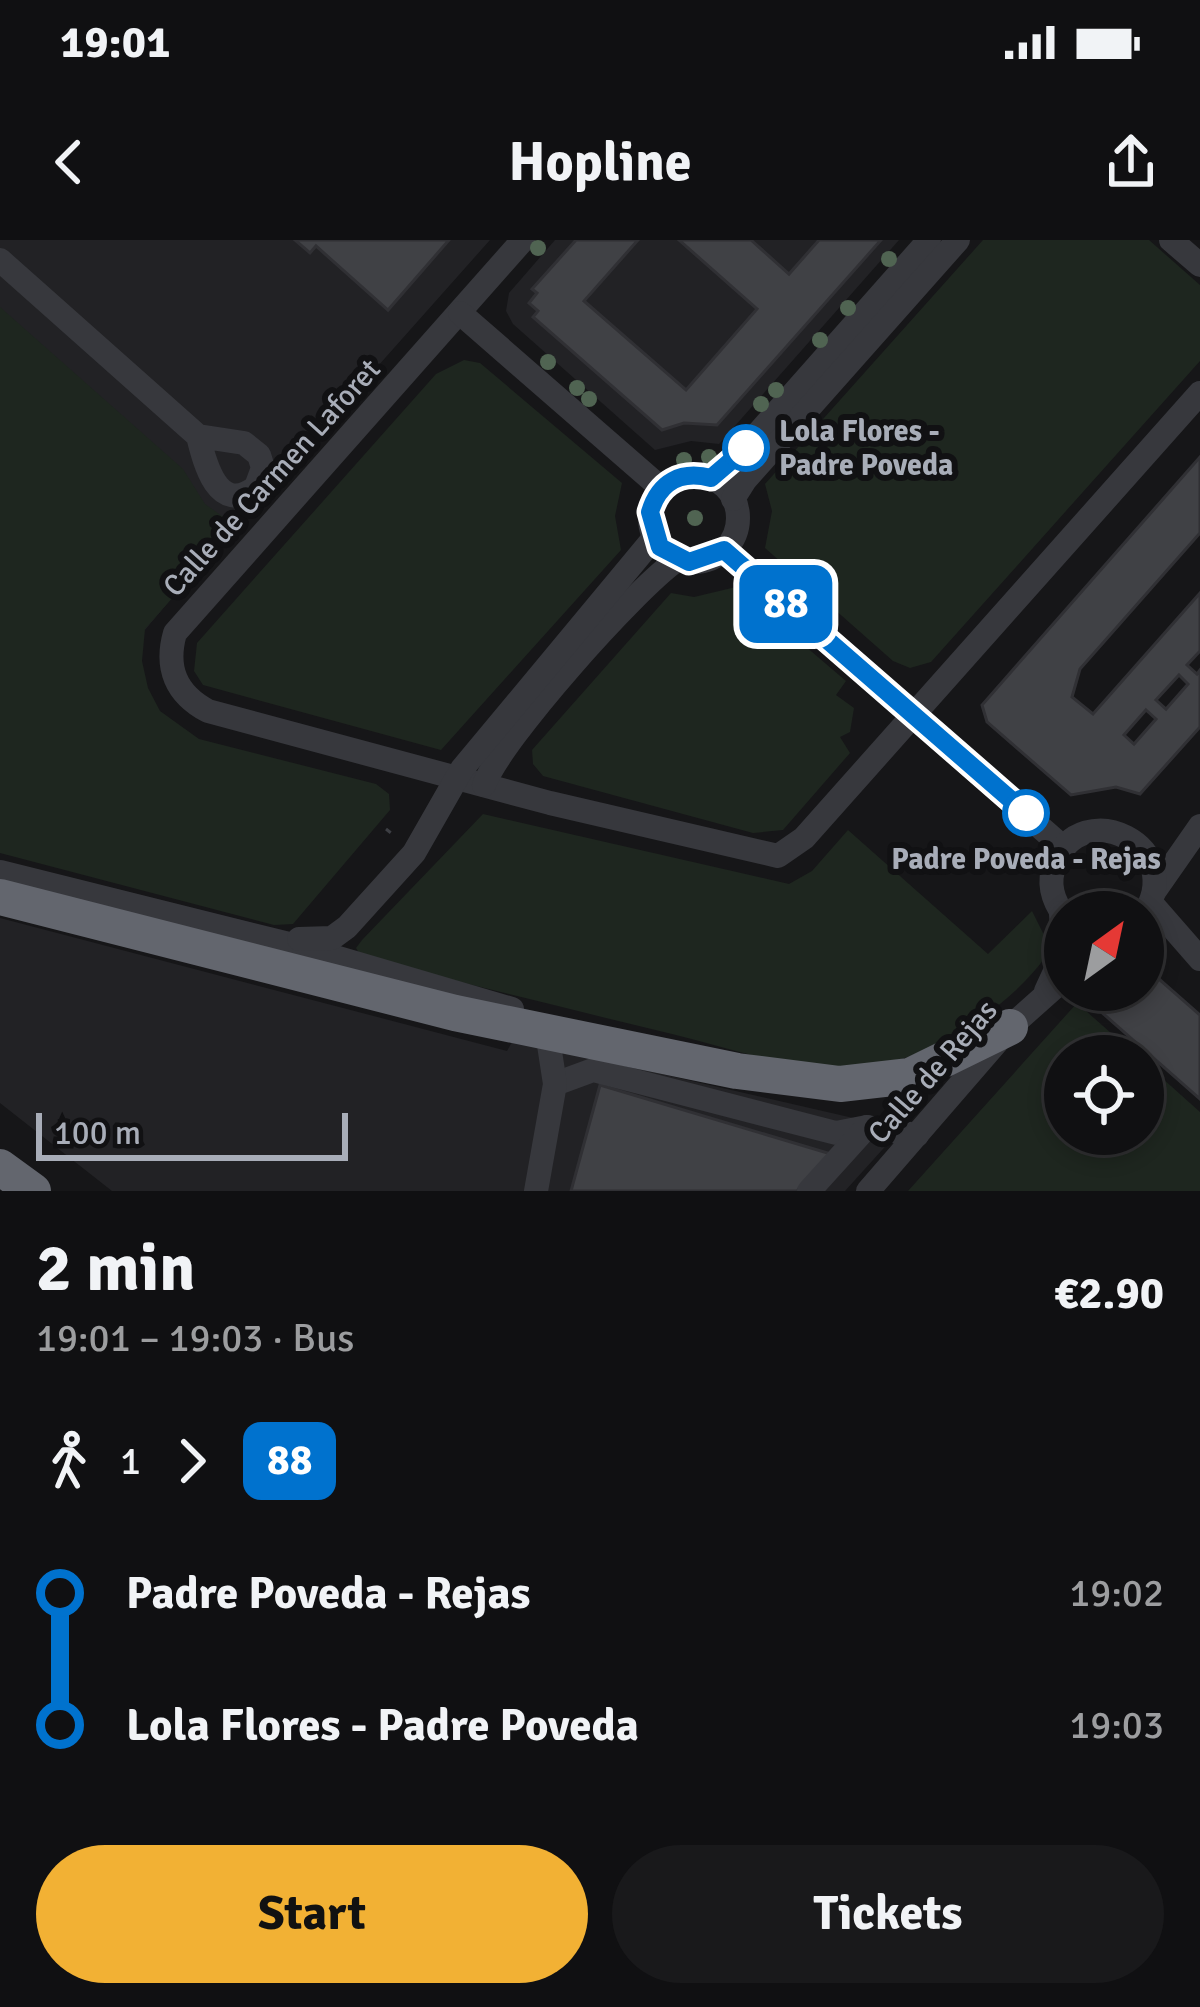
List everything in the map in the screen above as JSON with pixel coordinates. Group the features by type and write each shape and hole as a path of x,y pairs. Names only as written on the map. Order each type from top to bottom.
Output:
{"highway":[{"path":"0,897 547,1032 687,1061 840,1084 910,1076 1010,1027"},
{"path":"0,1167 33,1191"}],"street":[{"name":"Calle de Carmen Laforet","path":"523,240 188,617 170,652 178,688 208,711 778,856 804,838 915,713"},
{"path":"928,240 731,464 711,478 679,476 662,488 650,512 654,538 676,560 702,562 724,550 736,532 734,499 745,480 958,240"},
{"path":"1172,240 1200,266"},
{"path":"0,260 198,436"},
{"path":"460,313 662,488"},
{"path":"915,713 1200,393"},
{"path":"711,478 734,499"},
{"path":"267,938 332,938 347,927 471,781 654,538"},
{"path":"724,550 1064,848 1102,830 1136,842 1193,832"},
{"path":"471,781 651,580 676,560"},
{"path":"1156,891 1193,832"},
{"path":"1136,842 1152,865 1150,891"},
{"name":"Calle de Rejas","path":"1055,891 1051,880 1064,848"},
{"path":"0,872 267,938 687,1061"},
{"path":"1164,919 1200,959"},
{"name":"Calle de Rejas","path":"868,1191 1010,1027 1044,996"},
{"path":"536,1191 555,1084 547,1032"},
{"path":"555,1084 593,1070 836,1132 867,1126 917,1135"},
{"path":"809,1191 867,1126"}],"shaded area":[{"path":"0,240 490,240 170,600 0,803"},
{"path":"555,240 899,240 719,444 691,441 655,450 513,324 506,311 509,293"},
{"path":"983,240 1149,240 1200,285 1200,361 931,662 910,668 893,661 765,548 772,511 765,484"},
{"path":"0,307 183,469 205,504 236,526 145,629 142,661 160,711 199,739 376,784 389,794 390,810 293,924 274,925 0,853"},
{"path":"464,360 480,363 622,483 615,516 621,550 441,750 203,685 194,671 197,643 436,374"},
{"path":"736,587 846,681 836,695 854,708 850,732 840,737 850,753 783,830 753,833 543,776 533,764 532,750 671,593 694,597"},
{"path":"483,814 789,884 812,871 848,830 988,954 1032,911 1044,935 1044,959 1007,998 958,1033 904,1058 850,1069 760,1057 362,958 356,948"},
{"path":"0,918 507,1051 513,1040 901,1129 845,1191 112,1191 0,1103"},
{"path":"1070,1011 1086,1011 1113,1035 1048,1035"},
{"path":"1044,1040 1044,1155 1164,1155 1164,1080 1200,1112 1200,1191 908,1191"}],"building":[{"path":"295,240 449,240 388,310 316,246 310,253"},
{"path":"576,240 638,240 584,301 686,390 757,309 679,240 751,240 789,274 819,240 881,240 717,425 684,423 662,430 533,317 538,311 529,303 537,293 532,289"},
{"path":"1200,457 1200,533 1080,669 1072,697 1093,714 1200,593 1200,651 1187,665 1197,674 1200,670 1200,727 1140,794 1116,787 1071,795 987,722 982,705","holes":["1179,675 1188,684 1166,709 1156,700","1146,710 1156,719 1134,744 1124,735"]},
{"path":"1164,983 1200,1015 1200,1099 1164,1067 1164,1035 1127,1035 1100,1011 1164,1011"},
{"path":"600,1085 831,1154 797,1191 571,1191"}],"bus line":[{"name":"88","path":"746,448 711,478 679,476 662,488 650,512 660,547 676,560 689,562 714,558 724,550 1026,813"}],"place":[{"name":"Lola Flores - Padre Poveda","path":"746,448"},
{"name":"Padre Poveda - Rejas","path":"1026,813"}]}
